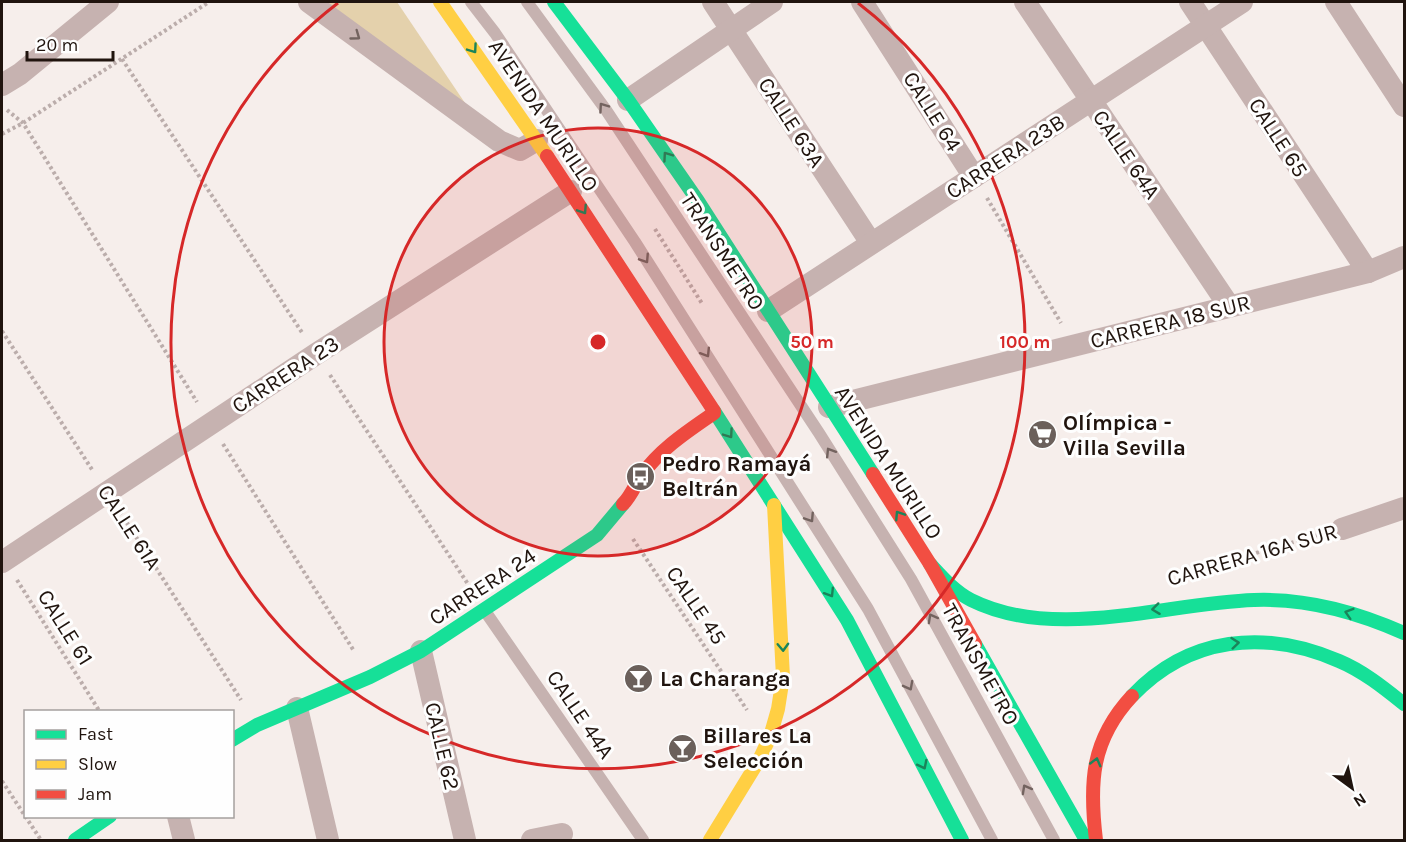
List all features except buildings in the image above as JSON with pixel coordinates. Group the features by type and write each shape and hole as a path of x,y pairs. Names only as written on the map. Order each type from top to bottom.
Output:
{"main road":[{"name":"AVENIDA MURILLO","path":"440,2 571,191 847,620 962,840"},
{"name":"AVENIDA MURILLO","path":"554,2 628,99 698,201 930,564 1086,840"},
{"name":"CARRERA 24","path":"234,739 257,725 370,676 421,651 597,535 627,500 641,476 657,458 680,437 714,413"},
{"path":"710,840 759,760 770,737 778,709 783,677 774,505"},
{"path":"930,564 947,582 971,600 996,611 1022,617 1092,616 1257,600 1314,605 1341,611 1387,625 1404,633"},
{"path":"1096,840 1093,811 1094,771 1102,741 1123,705 1141,686 1165,666 1190,653 1223,644 1259,641 1280,642 1309,648 1345,662 1383,686 1404,704"},
{"path":"75,840 107,818"}],"street":[{"path":"2,85 20,74 108,2"},
{"path":"309,2 499,141 520,150 537,140"},
{"name":"CALLE 63A","path":"712,2 871,243"},
{"path":"628,99 772,2"},
{"name":"CALLE 64","path":"862,2 974,177"},
{"name":"CALLE 64A","path":"1025,2 1229,306"},
{"name":"CALLE 65","path":"1190,2 1368,272"},
{"name":"CARRERA 23B","path":"768,311 1242,2"},
{"path":"1336,2 1404,106"},
{"name":"CARRERA 23","path":"3,561 106,491 571,191"},
{"name":"CARRERA 18 SUR","path":"829,407 1368,272 1404,257"},
{"name":"CARRERA 16A SUR","path":"1342,529 1404,508"},
{"name":"CALLE 62","path":"421,651 465,840"},
{"path":"297,708 328,840"},
{"path":"178,818 184,840"},
{"path":"532,840 562,834"}],"lane":[{"path":"471,2 495,33 635,242 868,609 992,840"},
{"name":"TRANSMETRO","path":"527,2 606,110 819,434 911,579 1054,840"},
{"name":"CALLE 44A","path":"485,610 642,840"}],"path":[{"path":"2,134 23,123 209,2"},
{"path":"7,109 23,123"},
{"name":"CALLE 64","path":"974,177 1075,345"},
{"path":"655,229 703,305"},
{"name":"CALLE 61A","path":"2,331 257,725"},
{"name":"CALLE 45","path":"616,513 751,716"},
{"name":"CARRERA 16A SUR","path":"1186,573 1342,529"},
{"name":"CALLE 61","path":"3,561 99,710"},
{"path":"2,781 24,814"},
{"path":"26,818 41,840"}],"shaded area":[{"path":"327,2 397,2 469,109"}],"traffic: fast":[{"path":"554,2 628,100 698,201 873,474"},
{"path":"714,411 847,620 962,840"},
{"path":"234,739 257,725 370,677 421,651 597,535 623,504"},
{"path":"930,564 965,597 1004,612 1038,618 1111,617 1220,603 1273,600 1331,608 1404,633"},
{"path":"1132,696 1154,676 1178,661 1203,650 1229,644 1256,642 1311,651 1339,661 1365,675 1404,704"},
{"path":"975,644 1086,840"},
{"path":"75,840 107,818"}],"traffic: slow":[{"path":"440,2 547,156"},
{"path":"710,840 759,760 770,737 778,709 783,677 774,505"}],"traffic: jam":[{"path":"547,156 714,411"},
{"path":"623,504 641,476 657,457 714,413"},
{"path":"873,474 930,564 975,644"},
{"path":"1096,840 1093,800 1096,763 1108,729 1118,712 1132,696"}],"place":[{"name":"Olímpica - Villa Sevilla","path":"1042,435"},
{"name":"Pedro Ramayá Beltrán","path":"641,476"},
{"name":"La Charanga","path":"639,678"},
{"name":"Billares La Selección","path":"682,748"}]}
